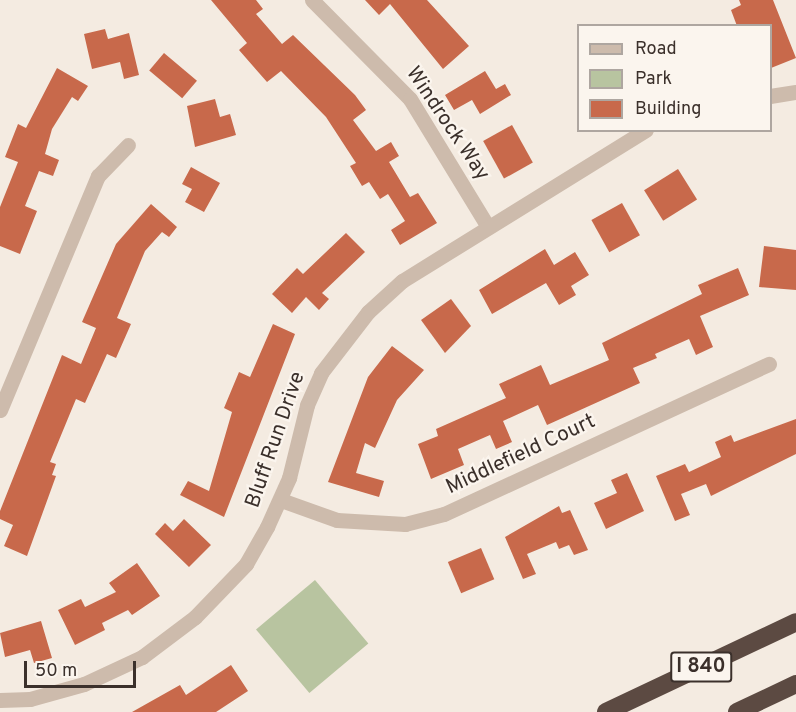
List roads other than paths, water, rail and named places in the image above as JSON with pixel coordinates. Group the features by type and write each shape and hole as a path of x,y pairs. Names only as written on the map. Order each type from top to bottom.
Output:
{"highway":[{"name":"I 840","path":"606,712 796,622"},
{"name":"I 840","path":"737,712 796,684"}],"street":[{"name":"Windrock Way","path":"312,0 410,99 488,226"},
{"path":"772,96 796,92"},
{"name":"Bluff Run Drive","path":"0,700 30,699 84,684 142,657 195,617 246,564 281,500 307,405 340,344 402,281 643,132"},
{"path":"0,410 98,176 128,145"},
{"name":"Middlefield Court","path":"281,500 337,520 405,524 444,514 769,364"}]}
